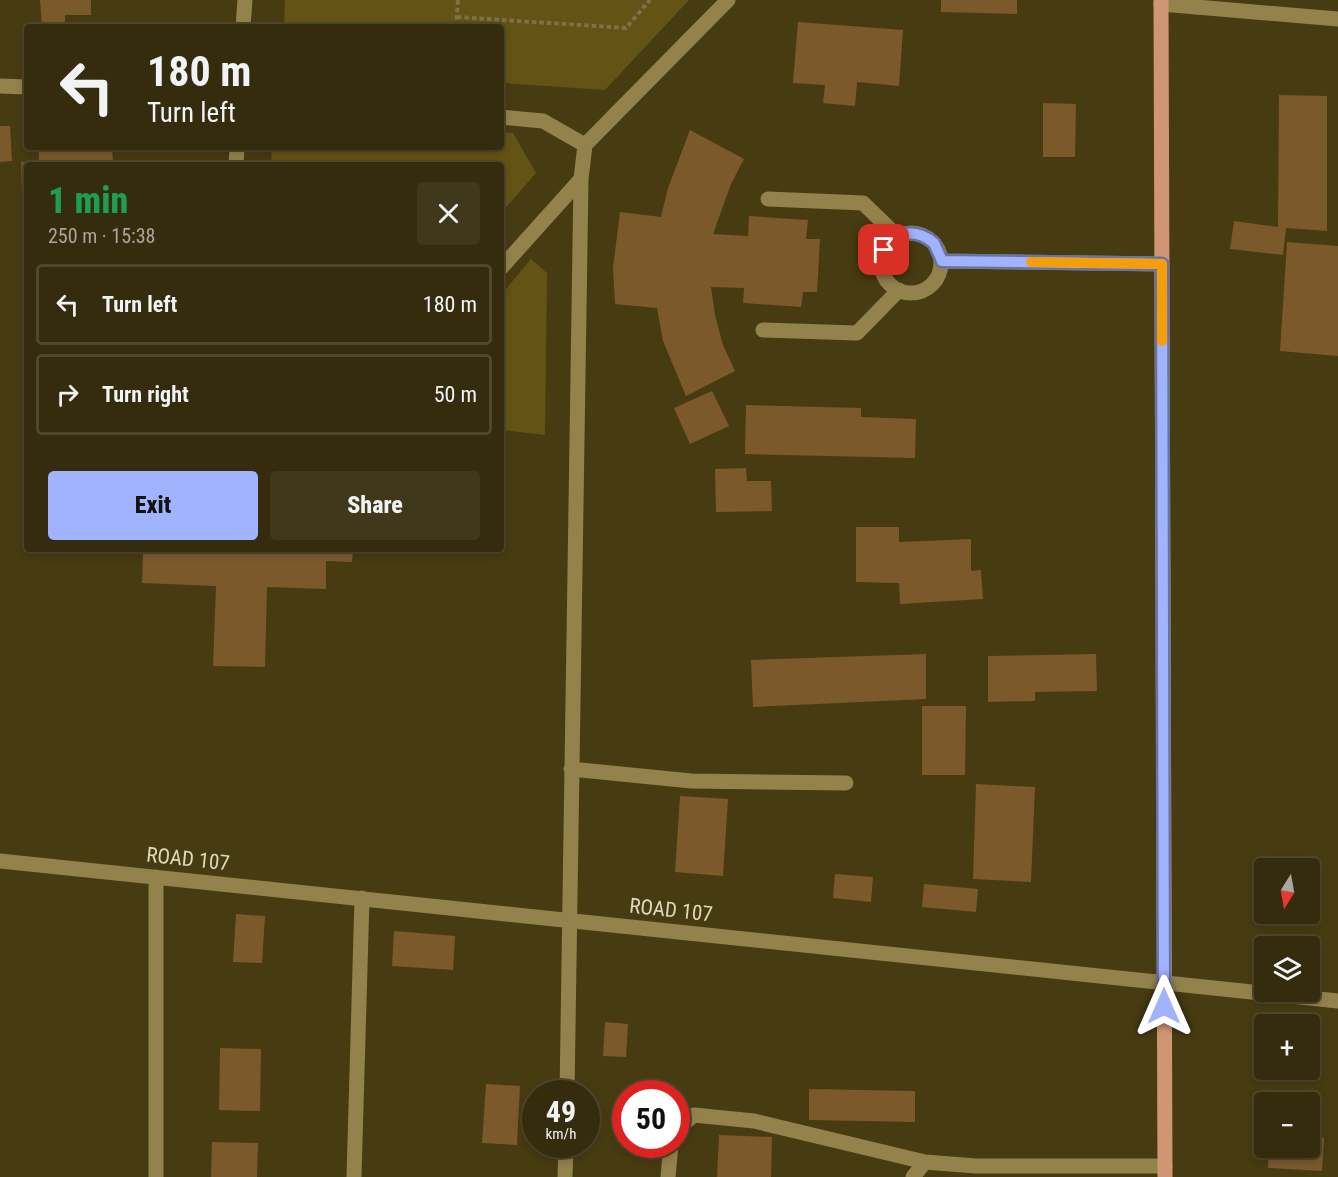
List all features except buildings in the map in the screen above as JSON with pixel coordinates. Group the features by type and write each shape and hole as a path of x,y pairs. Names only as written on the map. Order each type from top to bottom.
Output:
{"main road":[{"path":"1161,2 1165,1172"}],"street":[{"path":"243,24 245,0"},
{"path":"567,1080 581,179 585,145 728,0"},
{"path":"1161,2 1338,19"},
{"path":"0,86 24,87"},
{"path":"504,117 543,121 585,145"},
{"path":"504,265 581,179"},
{"path":"768,199 863,203 897,236"},
{"path":"906,233 926,236 934,243 942,261 940,271 929,287 920,291 899,290 885,278 881,259 884,250 897,236 906,233"},
{"path":"942,261 1162,264"},
{"path":"763,330 857,333 899,290"},
{"path":"571,770 691,781 846,783"},
{"name":"ROAD 107","path":"0,861 1338,1001"},
{"path":"156,877 156,1177"},
{"path":"354,1177 362,898"},
{"path":"690,1118 694,1115 754,1121 925,1162 976,1166 1165,1172"},
{"path":"565,1177 566,1158"},
{"path":"668,1177 670,1158"},
{"path":"913,1177 925,1162"}],"path":[{"path":"456,24 458,0"},
{"path":"457,16 626,28 650,0"}],"shaded area":[{"path":"285,0 689,0 605,90 504,83 504,24 284,24"},
{"path":"504,132 513,133 536,173 504,210 504,162 271,162 272,150 504,150"},
{"path":"531,259 547,273 545,435 504,430 504,291"}],"slow traffic":[{"path":"1031,262 1162,264 1162,341"}],"route":[{"path":"884,250 897,236 916,233 926,236 934,243 942,261 1162,264 1164,1006"}]}
